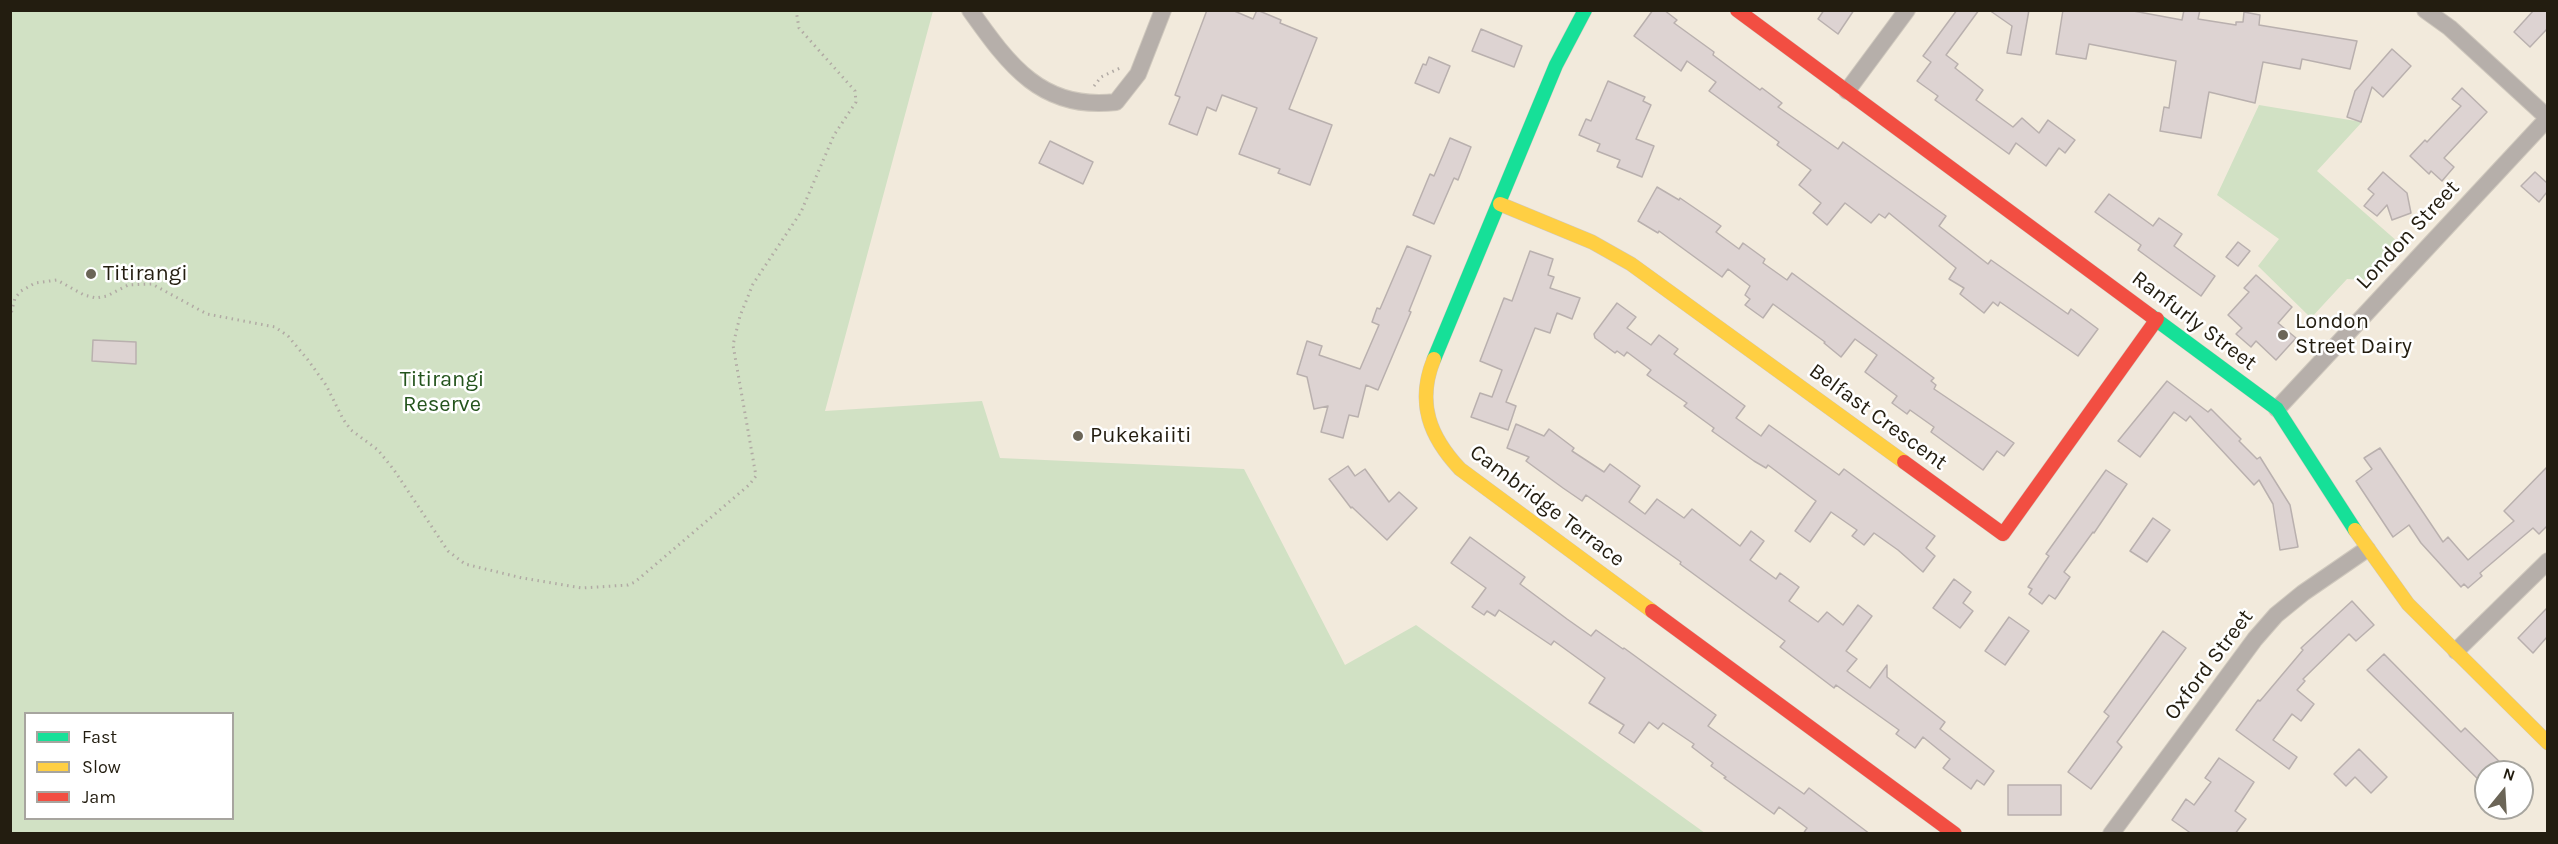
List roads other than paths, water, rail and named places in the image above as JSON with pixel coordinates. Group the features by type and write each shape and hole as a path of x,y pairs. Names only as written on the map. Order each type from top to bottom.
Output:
{"street":[{"path":"970,10 1014,69 1046,92 1071,101 1094,104 1116,102 1138,74 1163,10"},
{"name":"Cambridge Terrace","path":"1585,10 1556,65 1430,374 1426,392 1431,433 1441,450 1460,469 1954,834"},
{"name":"Ranfurly Street","path":"1737,10 2277,409 2367,549 2408,604 2547,743"},
{"path":"1847,91 1907,10"},
{"path":"2425,10 2450,28 2547,118"},
{"name":"London Street","path":"2277,409 2547,118"},
{"name":"Belfast Crescent","path":"1500,204 1592,242 1631,264 2003,534 2157,319"},
{"name":"Oxford Street","path":"2111,834 2255,639 2276,615 2367,549"},
{"path":"2456,651 2547,561"}],"place":[{"name":"Titirangi","path":"91,274"},
{"name":"London Street Dairy","path":"2283,335"},
{"name":"Pukekaiiti","path":"1078,436"}],"park label":[{"name":"Titirangi Reserve","path":"442,392"}]}
